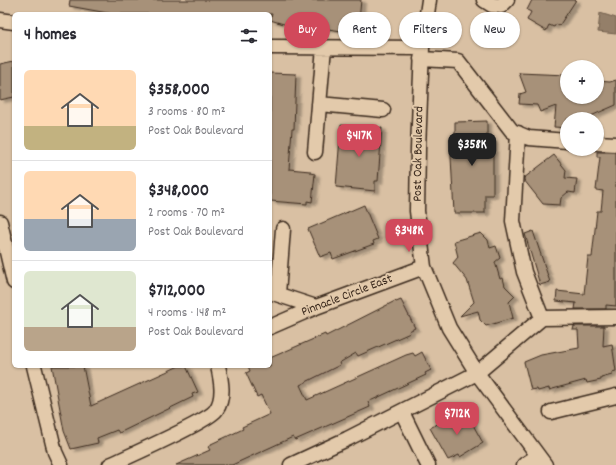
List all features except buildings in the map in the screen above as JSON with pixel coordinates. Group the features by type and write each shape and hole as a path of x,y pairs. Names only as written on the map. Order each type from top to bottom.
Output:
{"street":[{"name":"Post Oak Boulevard","path":"429,0 422,54 418,211 424,267 449,328 477,373 541,460"},
{"path":"484,0 492,5 501,6 507,0"},
{"path":"0,20 12,22"},
{"path":"272,47 284,47"},
{"path":"330,47 422,54 458,61 512,131 529,138 560,140"},
{"path":"315,152 324,48"},
{"path":"319,104 383,110"},
{"path":"518,134 512,221 524,272 542,318"},
{"path":"604,143 616,144"},
{"path":"0,222 12,274"},
{"path":"283,228 274,293 316,307"},
{"name":"Pinnacle Circle East","path":"272,326 316,307 424,267"},
{"path":"291,465 402,412 477,373 542,318 616,317"},
{"path":"34,368 55,452 61,465"},
{"path":"110,465 200,421 215,412 220,402 222,383 218,368"},
{"path":"552,412 616,396"},
{"path":"402,412 428,465"},
{"path":"524,465 541,460"}],"shaded area":[{"path":"600,13 616,18 616,34 598,32"}]}
